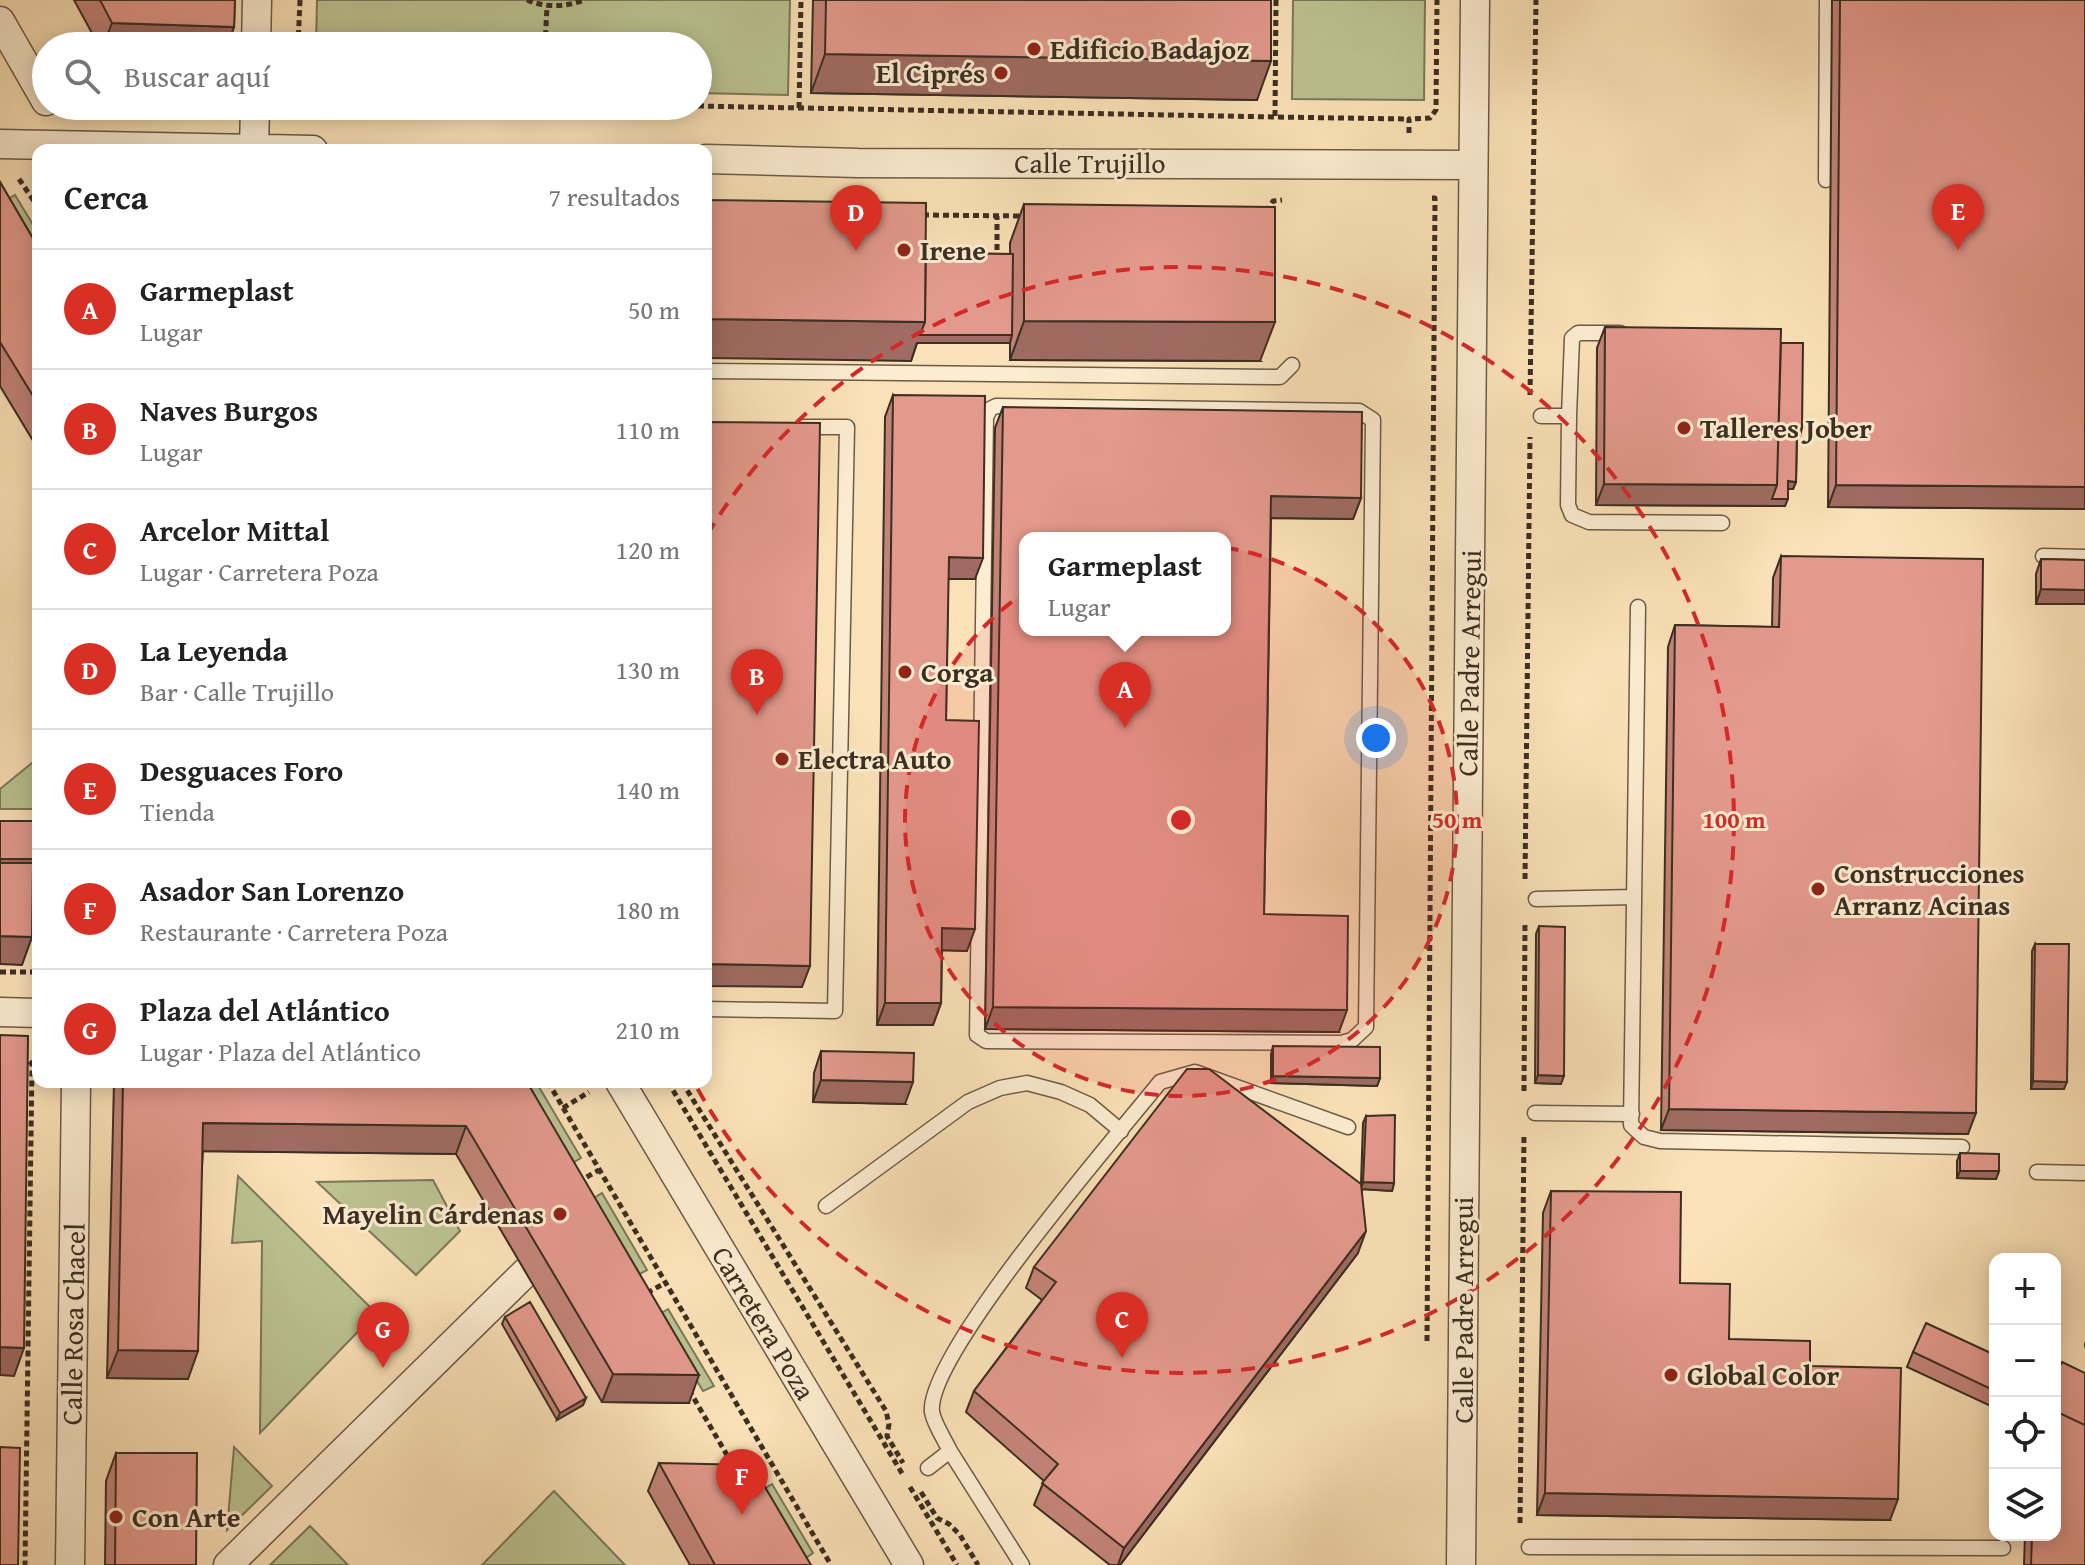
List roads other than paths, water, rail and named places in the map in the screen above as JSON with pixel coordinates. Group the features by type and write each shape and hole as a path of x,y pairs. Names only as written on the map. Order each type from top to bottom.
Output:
{"street":[{"path":"256,32 257,0"},
{"name":"Calle Padre Arregui","path":"1461,1565 1475,0"},
{"path":"0,21 32,78"},
{"path":"56,120 70,144"},
{"path":"251,144 254,120"},
{"path":"0,144 32,145"},
{"name":"Calle Trujillo","path":"712,159 858,163 1473,165"},
{"path":"0,1012 32,1013"},
{"name":"Calle Rosa Chacel","path":"70,1565 76,1088"},
{"name":"Carretera Poza","path":"624,1088 909,1565"},
{"path":"228,1565 526,1272"}],"lane":[{"path":"1826,180 1827,0"},
{"path":"1641,333 1578,333 1572,338 1568,505 1572,515 1589,522 1722,523"},
{"path":"712,371 1280,377 1292,365"},
{"path":"996,406 1359,411 1373,420 1366,1027 1352,1040 1341,1043 986,1041 977,1035 986,417 990,409 996,406"},
{"path":"1541,416 1569,416"},
{"path":"712,1009 835,1011 847,427 784,426"},
{"path":"2043,556 2085,557"},
{"path":"1638,607 1631,1125 1644,1137 1660,1141 1962,1147"},
{"path":"1536,899 1634,897"},
{"path":"1022,1565 950,1451 932,1413 939,1379 988,1298 1160,1082 1195,1072 1348,1127"},
{"path":"826,1206 968,1102 1000,1088 1027,1083 1061,1092 1090,1105 1121,1131"},
{"path":"1535,1113 1632,1114"},
{"path":"2037,1172 2085,1173"},
{"path":"928,1468 950,1451"},
{"path":"1529,1547 2003,1548"}],"place":[{"name":"Edificio Badajoz","path":"1034,49"},
{"name":"El Ciprés","path":"1001,73"},
{"name":"Irene","path":"904,250"},
{"name":"Desguaces Foro","path":"1958,250"},
{"name":"La Leyenda","path":"856,251"},
{"name":"Talleres Jober","path":"1684,428"},
{"name":"Corga","path":"905,672"},
{"name":"Naves Burgos","path":"757,715"},
{"name":"Garmeplast","path":"1125,728"},
{"name":"Electra Auto","path":"782,759"},
{"name":"Construcciones Arranz Acinas","path":"1818,889"},
{"name":"Mayelin Cárdenas","path":"560,1214"},
{"name":"Arcelor Mittal","path":"1122,1358"},
{"name":"Plaza del Atlántico","path":"383,1368"},
{"name":"Global Color","path":"1671,1375"},
{"name":"Asador San Lorenzo","path":"742,1515"},
{"name":"Con Arte","path":"116,1517"}]}
